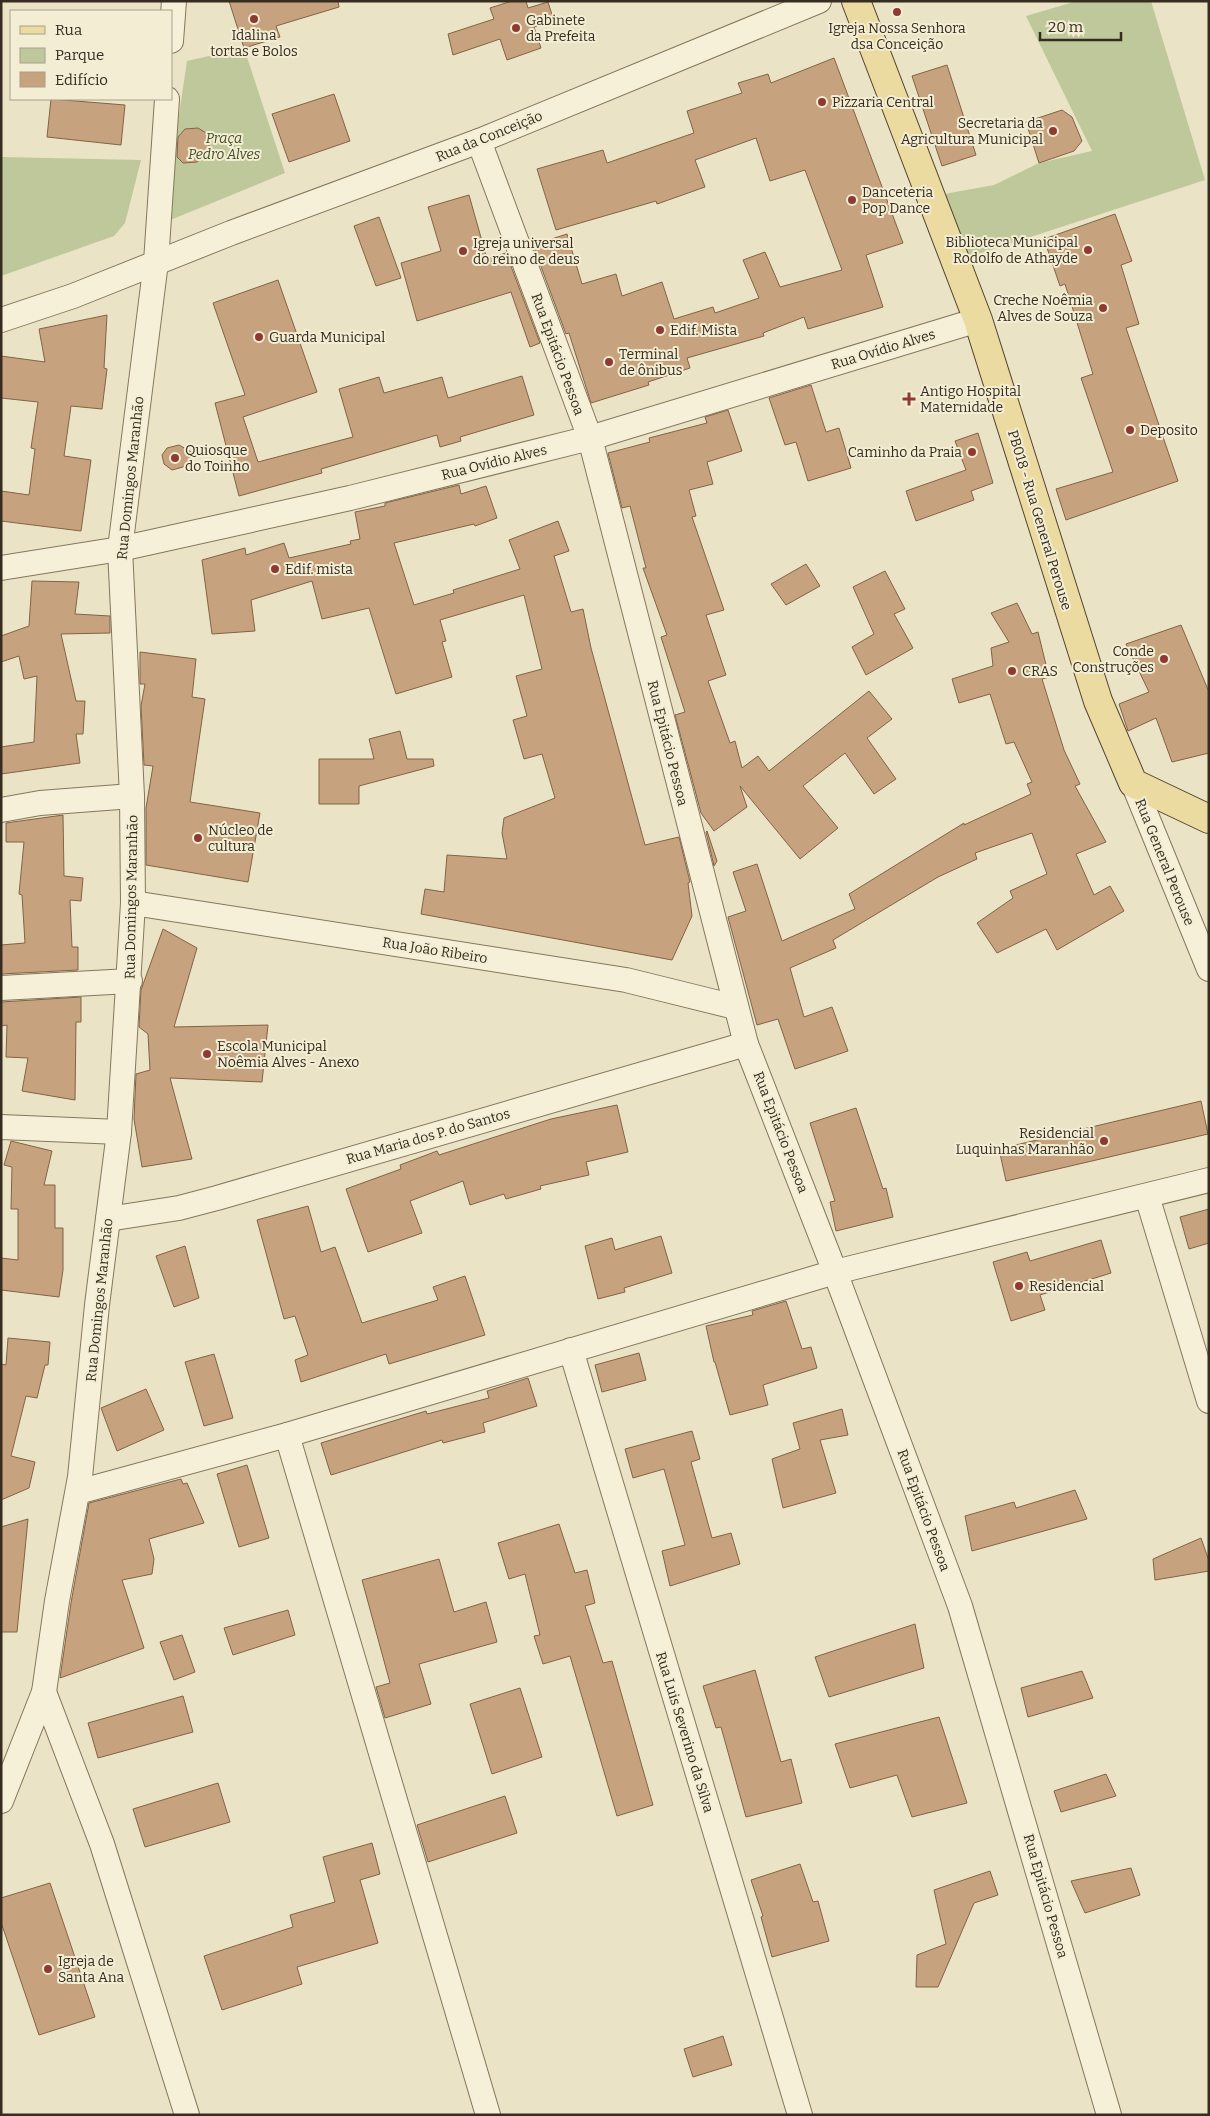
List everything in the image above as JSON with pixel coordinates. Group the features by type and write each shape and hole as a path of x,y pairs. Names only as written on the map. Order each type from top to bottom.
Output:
{"main road":[{"name":"PB018 - Rua General Perouse","path":"856,1 978,320 1098,702 1133,783"},
{"path":"1133,783 1209,819"}],"street":[{"path":"172,28 174,1"},
{"name":"Rua da Conceição","path":"1,320 73,296 156,262 479,141 819,1"},
{"name":"Rua Domingos Maranhão","path":"1,1801 44,1692 57,1601 78,1492 119,1132 123,1047 130,981 133,903 132,796 120,549 156,262 167,100"},
{"name":"Rua Epitácio Pessoa","path":"479,141 590,438 746,1044 836,1272 960,1606 1109,2115"},
{"name":"Rua Ovídio Alves","path":"1,568 120,549 350,498 590,438 978,320"},
{"name":"Rua General Perouse","path":"1133,783 1209,969"},
{"path":"1,810 40,803 132,796"},
{"name":"Rua João Ribeiro","path":"133,903 626,980 735,1006"},
{"path":"1,988 130,981"},
{"name":"Rua Maria dos P. do Santos","path":"108,1219 179,1208 217,1198 746,1044"},
{"path":"1,1127 119,1132"},
{"path":"78,1492 287,1435 836,1272 1209,1180"},
{"path":"1148,1196 1209,1400"},
{"name":"Rua Luis Severino da Silva","path":"570,1350 800,2115"},
{"path":"287,1435 488,2115"},
{"path":"44,1692 102,1844 186,2115"}],"green space":[{"path":"1077,1 1151,1 1205,180 966,258 944,194 994,185 1039,163 1092,151 1026,16"},
{"name":"Praça Pedro Alves","path":"244,48 285,173 163,223 187,61"},
{"path":"1,157 141,160 125,223 114,236 1,276"}],"building":[{"name":"Idalina tortas e Bolos","path":"229,1 338,1 339,7 276,26 280,37 244,48"},
{"path":"512,1 526,1 528,8 548,2 554,21 534,27 541,48 507,60 500,39 453,55 448,34 494,19 490,8"},
{"path":"834,58 903,243 866,255 883,307 808,329 804,317 763,333 764,336 687,358 690,368 648,382 649,385 591,403 569,333 566,334 533,245 567,234 582,284 616,274 622,296 662,282 674,319 713,307 715,313 759,298 743,260 765,252 780,287 842,270 805,170 770,181 756,138 695,160 705,187 657,204 656,201 556,230 537,169 603,150 607,163 694,133 687,111 742,93 738,83 768,74 771,83"},
{"path":"947,65 976,155 942,166 912,76"},
{"path":"334,94 350,141 289,162 272,114"},
{"path":"51,100 125,105 121,145 47,137"},
{"name":"Secretaria da Agricultura Municipal","path":"1062,110 1072,117 1082,141 1074,151 1039,163 1026,122"},
{"path":"198,128 206,133 210,142 207,153 197,162 183,163 177,157 178,137 185,129"},
{"path":"469,195 487,259 506,253 540,343 530,347 511,292 417,321 401,263 441,251 428,207"},
{"path":"1115,214 1132,261 1121,265 1139,324 1126,328 1178,481 1066,520 1056,489 1113,472 1081,378 1093,374 1065,284 1060,286 1044,239"},
{"path":"379,217 401,278 376,286 354,226"},
{"path":"278,280 317,392 243,417 258,462 353,437 339,389 379,377 384,393 442,377 448,398 522,376 534,415 460,437 461,441 440,447 437,435 321,469 322,473 239,496 215,403 245,395 213,303"},
{"path":"107,315 104,368 107,369 102,409 71,406 64,456 91,460 81,531 1,521 1,491 29,495 35,449 31,448 38,402 1,398 1,356 45,362 39,329"},
{"path":"811,385 826,432 839,428 851,468 808,481 796,442 785,445 769,398"},
{"path":"728,410 742,451 707,462 713,484 689,490 696,516 692,517 724,610 706,615 726,675 708,681 730,743 735,741 742,768 758,756 769,771 869,691 892,719 867,738 896,779 874,794 845,753 803,786 838,828 800,859 740,786 747,807 714,831 701,813 675,715 685,712 661,637 667,635 643,568 646,568 630,506 622,508 608,453 650,442 649,438 707,423 705,417"},
{"path":"978,433 993,483 971,491 974,500 916,521 906,491 966,470 955,441"},
{"name":"Quiosque do Toinho","path":"179,445 195,454 183,467 172,470 164,464 162,455 167,448"},
{"path":"459,485 461,494 486,486 497,518 475,526 474,524 394,543 414,605 454,593 453,590 520,569 509,540 558,521 569,551 554,556 571,612 583,609 591,648 645,845 679,837 690,882 688,883 692,916 672,960 421,914 425,889 444,892 447,855 507,859 502,833 504,818 555,798 542,754 524,759 513,720 527,716 516,676 542,669 524,595 440,620 446,641 442,642 452,677 396,694 369,608 322,619 312,581 251,600 255,631 212,634 202,560 245,548 246,555 284,543 289,558 351,544 350,541 360,539 355,512 385,506 385,503"},
{"path":"806,564 820,586 786,605 771,584"},
{"path":"885,571 905,609 894,614 913,648 866,675 852,647 874,634 853,587"},
{"path":"32,581 79,582 75,614 110,616 110,633 61,634 76,701 85,701 83,734 76,734 80,763 1,774 1,747 34,742 37,676 24,679 19,656 1,662 1,636 29,626"},
{"path":"1017,603 1032,634 1038,632 1049,677 1042,679 1064,750 1080,784 1075,786 1106,842 1076,854 1094,895 1110,886 1124,911 1057,950 1046,929 997,953 977,923 1013,898 1010,891 1047,874 1032,833 975,853 977,859 938,877 833,940 836,948 790,968 804,1017 832,1007 848,1051 795,1069 778,1019 757,1025 728,917 746,911 733,872 757,864 782,941 855,909 849,894 964,823 964,825 1031,794 1027,784 1032,782 1014,742 1006,744 990,694 959,703 952,679 993,666 991,648 1009,642 991,613"},
{"path":"1181,625 1209,692 1209,753 1172,762 1156,718 1128,731 1119,704 1149,692 1126,644"},
{"path":"140,652 196,659 192,697 205,699 190,802 260,813 248,882 146,865 146,808 153,766 144,765 141,706 145,684 140,684"},
{"path":"400,731 407,759 433,759 434,766 359,786 359,804 319,804 319,759 374,759 369,739"},
{"path":"63,815 64,876 83,878 81,901 70,900 72,947 78,947 78,970 1,974 1,945 25,943 22,895 19,894 24,842 6,842 6,823"},
{"path":"706,832 717,861 714,866"},
{"name":"Escola Municipal Noêmia Alves - Anexo","path":"163,929 197,948 174,1027 268,1025 262,1082 170,1078 192,1159 142,1167 134,1119 136,1074 150,1070 148,1034 139,1027 141,990"},
{"path":"81,997 81,1022 76,1022 75,1100 22,1091 28,1058 6,1057 7,1025 1,1026 1,1002"},
{"name":"Residencial Luquinhas Maranhão","path":"1201,1101 1208,1134 1006,1181 999,1149"},
{"path":"617,1105 628,1152 586,1162 589,1175 540,1186 541,1189 506,1199 504,1194 470,1205 463,1181 410,1201 422,1233 368,1252 346,1189 401,1169 400,1165 437,1151 439,1155 551,1119"},
{"path":"856,1108 883,1189 886,1188 893,1217 836,1231 830,1202 835,1201 810,1123"},
{"path":"11,1141 52,1151 44,1185 55,1185 55,1228 63,1228 63,1270 59,1297 1,1290 1,1258 18,1260 18,1209 11,1209 12,1167 4,1165"},
{"path":"308,1206 321,1252 335,1247 362,1323 438,1300 433,1287 465,1276 485,1335 389,1364 386,1354 301,1382 295,1360 308,1355 295,1316 284,1319 257,1220"},
{"path":"1209,1209 1209,1243 1189,1249 1180,1217"},
{"path":"661,1236 672,1273 624,1288 625,1292 598,1299 585,1246 612,1238 615,1250"},
{"path":"1101,1240 1111,1273 1040,1295 1045,1310 1011,1321 993,1262 1027,1252 1030,1261"},
{"path":"185,1246 199,1298 174,1307 156,1256"},
{"path":"786,1301 802,1349 811,1347 817,1368 763,1385 768,1405 730,1415 714,1362 706,1326 753,1315 752,1311"},
{"path":"8,1338 50,1342 48,1365 45,1365 37,1398 26,1396 11,1456 35,1462 29,1488 1,1500 1,1364 6,1365"},
{"path":"639,1353 646,1380 602,1392 595,1365"},
{"path":"214,1354 233,1418 204,1426 185,1362"},
{"path":"528,1378 537,1406 483,1423 485,1432 443,1443 442,1440 331,1475 321,1443 426,1411 427,1414 489,1398 487,1391"},
{"path":"146,1389 164,1430 117,1451 101,1408"},
{"path":"842,1409 848,1435 820,1440 836,1493 783,1508 772,1459 800,1449 793,1423"},
{"path":"692,1431 700,1459 691,1462 712,1538 731,1533 740,1564 670,1586 662,1551 685,1545 664,1469 633,1478 625,1449"},
{"path":"247,1465 269,1538 239,1547 217,1474"},
{"path":"181,1479 183,1484 187,1483 204,1523 149,1539 154,1559 152,1574 122,1580 144,1648 60,1678 89,1503"},
{"path":"1075,1490 1087,1519 972,1551 965,1516 1014,1502 1016,1508"},
{"path":"28,1519 17,1632 1,1632 1,1527"},
{"path":"559,1524 575,1573 587,1570 595,1603 585,1606 603,1663 612,1661 653,1805 617,1816 570,1656 543,1664 534,1636 540,1635 525,1574 509,1579 498,1543"},
{"path":"1201,1538 1209,1561 1209,1571 1155,1580 1153,1559"},
{"path":"439,1559 454,1612 486,1602 497,1642 419,1664 431,1704 385,1718 376,1687 390,1683 362,1580"},
{"path":"288,1610 295,1635 233,1655 224,1628"},
{"path":"915,1624 924,1668 829,1697 815,1657"},
{"path":"182,1635 195,1672 174,1680 160,1642"},
{"path":"755,1670 781,1762 791,1759 802,1803 746,1817 721,1727 716,1728 703,1686"},
{"path":"1082,1671 1093,1698 1028,1717 1021,1688"},
{"path":"520,1688 542,1757 492,1774 470,1704"},
{"path":"183,1696 193,1732 98,1758 88,1723"},
{"path":"939,1717 967,1803 912,1817 897,1775 850,1788 835,1744"},
{"path":"1106,1774 1116,1796 1061,1812 1054,1791"},
{"path":"218,1783 230,1822 145,1847 133,1809"},
{"path":"505,1796 517,1833 428,1862 417,1825"},
{"path":"372,1843 380,1874 360,1880 378,1943 297,1967 302,1984 222,2010 204,1956 293,1927 290,1915 335,1902 323,1857"},
{"path":"800,1864 813,1902 818,1901 829,1941 772,1957 761,1917 763,1916 751,1880"},
{"path":"1131,1868 1140,1895 1085,1913 1071,1881"},
{"path":"990,1871 998,1895 974,1903 938,1987 916,1987 917,1955 946,1944 934,1890"},
{"name":"Igreja de Santa Ana","path":"50,1883 95,2017 39,2035 1,1922 1,1898"},
{"path":"723,2036 732,2065 693,2077 684,2049"}],"place":[{"name":"Igreja Nossa Senhora dsa Conceição","path":"897,12"},
{"name":"Idalina tortas e Bolos","path":"254,19"},
{"name":"Gabinete da Prefeita","path":"516,28"},
{"name":"Pizzaria Central","path":"822,102"},
{"name":"Secretaria da Agricultura Municipal","path":"1053,131"},
{"name":"Danceteria Pop Dance","path":"852,200"},
{"name":"Biblioteca Municipal Rodolfo de Athayde","path":"1088,250"},
{"name":"Igreja universal do reino de deus","path":"463,251"},
{"name":"Creche Noêmia Alves de Souza","path":"1103,308"},
{"name":"Edif. Mista","path":"660,330"},
{"name":"Guarda Municipal","path":"259,337"},
{"name":"Terminal de ônibus","path":"609,362"},
{"name":"Antigo Hospital Maternidade","path":"909,399"},
{"name":"Deposito","path":"1130,430"},
{"name":"Caminho da Praia","path":"972,452"},
{"name":"Quiosque do Toinho","path":"175,458"},
{"name":"Edif. mista","path":"275,569"},
{"name":"Conde Construções","path":"1164,659"},
{"name":"CRAS","path":"1012,671"},
{"name":"Núcleo de cultura","path":"198,838"},
{"name":"Escola Municipal Noêmia Alves - Anexo","path":"207,1054"},
{"name":"Residencial Luquinhas Maranhão","path":"1104,1141"},
{"name":"Residencial","path":"1019,1286"},
{"name":"Igreja de Santa Ana","path":"48,1969"}]}
